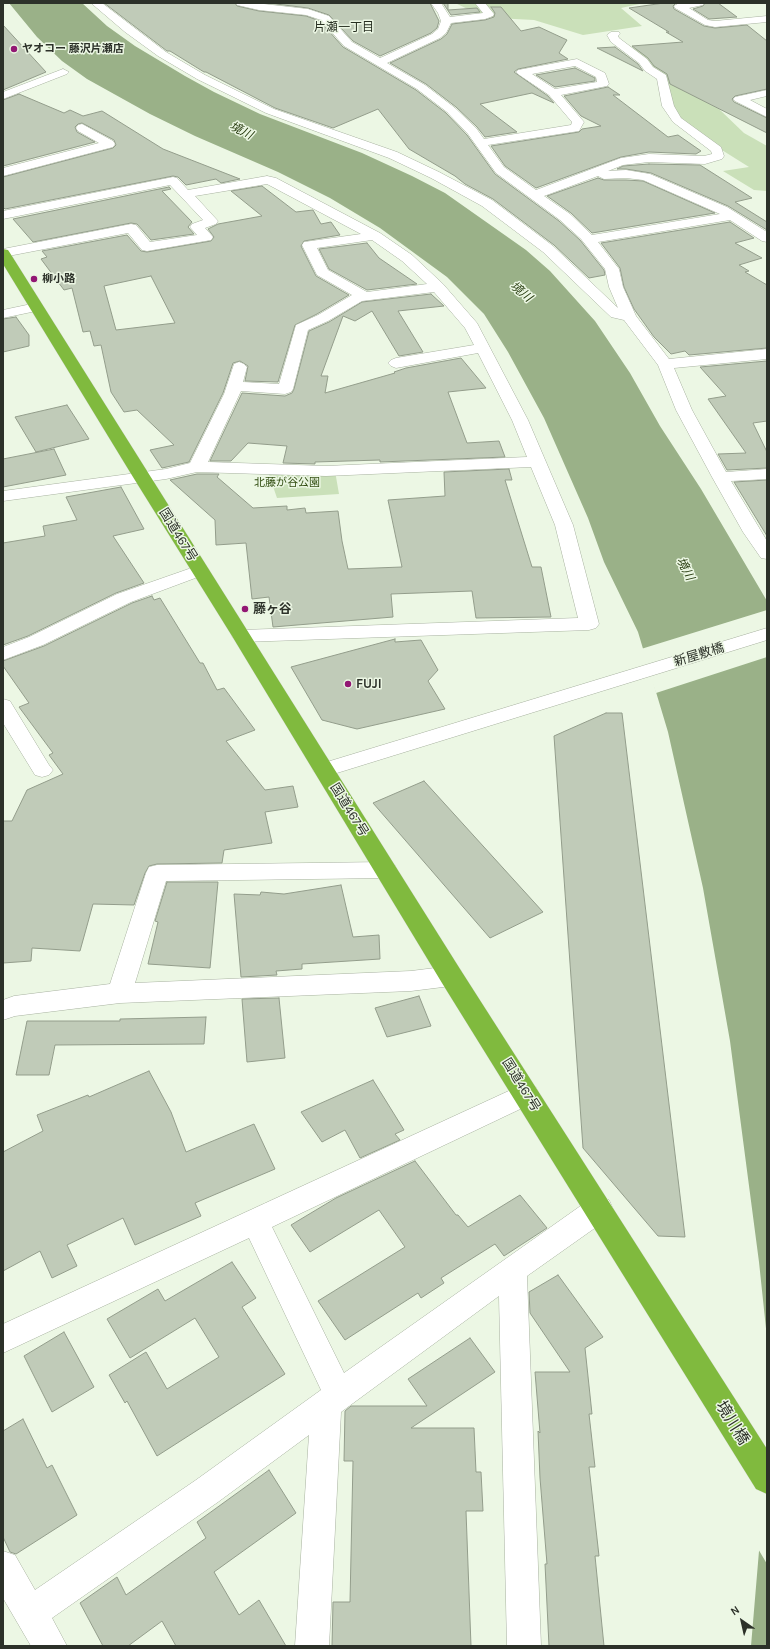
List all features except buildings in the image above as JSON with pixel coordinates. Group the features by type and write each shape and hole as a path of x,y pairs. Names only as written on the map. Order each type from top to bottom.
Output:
{"highway":[{"name":"国道467号","path":"3,253 141,477 242,636 451,976 697,1367"},
{"name":"境川橋","path":"697,1367 767,1478"}],"street":[{"path":"96,3 128,30 162,54 201,77 270,111 393,155 435,175 487,203 548,249 616,314 629,317"},
{"path":"241,3 259,7 318,14 329,22 348,44 421,87 438,100 472,130 500,170 565,216 589,239 601,252 612,269 616,287 629,317 665,364 684,410 720,477 759,531 767,554"},
{"path":"380,62 436,36 445,27 446,21 443,13 436,3"},
{"path":"446,21 490,14 480,3"},
{"path":"699,3 679,6 705,22 715,24 767,19"},
{"path":"535,195 591,175 620,162 649,158 705,160 715,157 719,153 677,120 668,106 662,77 649,69 643,61 615,40 612,35 615,34"},
{"path":"481,143 575,128 578,122 553,93 522,72 577,62 602,75 603,84 553,93"},
{"path":"3,96 63,72"},
{"path":"767,93 739,99 767,114"},
{"path":"3,172 109,144 82,128"},
{"path":"591,175 626,174 646,177 712,205 767,238"},
{"path":"186,194 267,180 272,181 375,236 407,258 438,287 472,326 520,420 564,525 589,624 242,636"},
{"path":"3,214 173,181 211,221 197,227 206,237 147,247 131,228 3,253"},
{"path":"589,239 732,216"},
{"path":"365,296 322,272 309,245 375,236"},
{"path":"281,406 301,328 358,297 438,287"},
{"path":"3,314 36,307"},
{"path":"396,363 484,348"},
{"path":"665,364 767,354"},
{"path":"197,467 232,394 239,367"},
{"path":"234,386 286,389"},
{"path":"3,496 166,474 197,467 326,471 537,462"},
{"path":"720,477 767,474"},
{"path":"3,654 36,641 124,598 200,570"},
{"name":"新屋敷橋","path":"324,770 767,634"},
{"path":"3,706 42,770"},
{"path":"120,993 157,873 386,870"},
{"path":"3,1010 14,1006 120,993 411,981 451,976"},
{"path":"3,1340 526,1094"},
{"path":"31,1613 208,1491 513,1269 599,1209"},
{"path":"255,1221 332,1400 312,1646"},
{"path":"513,1269 524,1646"},
{"path":"3,1567 50,1646"}],"green space":[{"path":"455,3 644,3 621,8 642,26 583,35 534,20 495,18 474,12"},
{"path":"627,45 663,60 699,97 719,109 744,133 767,146 767,191 754,190 723,171 749,167 682,125 673,109 667,79 654,70"},
{"name":"北藤が谷公園","path":"267,469 335,471 339,494 277,498"}],"water":[{"name":"境川","path":"9,3 82,3 107,26 135,46 185,76 260,114 362,153 412,176 445,193 526,250 550,271 595,321 630,373 660,426 701,489 767,601 767,1338 759,1262 730,1041 703,888 668,732 638,632 604,562 588,518 544,418 508,352 484,314 447,277 380,228 330,198 278,172 195,136 150,114 87,79 62,61 37,37"},
{"path":"767,1456 767,1646 751,1646"}],"pier":[{"path":"767,610 767,657 656,693 641,649"},
{"path":"767,1454 767,1564 757,1547 765,1456"}],"place":[{"name":"ヤオコー 藤沢片瀬店","path":"14,49"},
{"name":"柳小路","path":"34,279"},
{"name":"藤ヶ谷","path":"245,609"},
{"name":"FUJI","path":"348,684"}],"district":[{"name":"片瀬一丁目","path":"344,28"}]}
